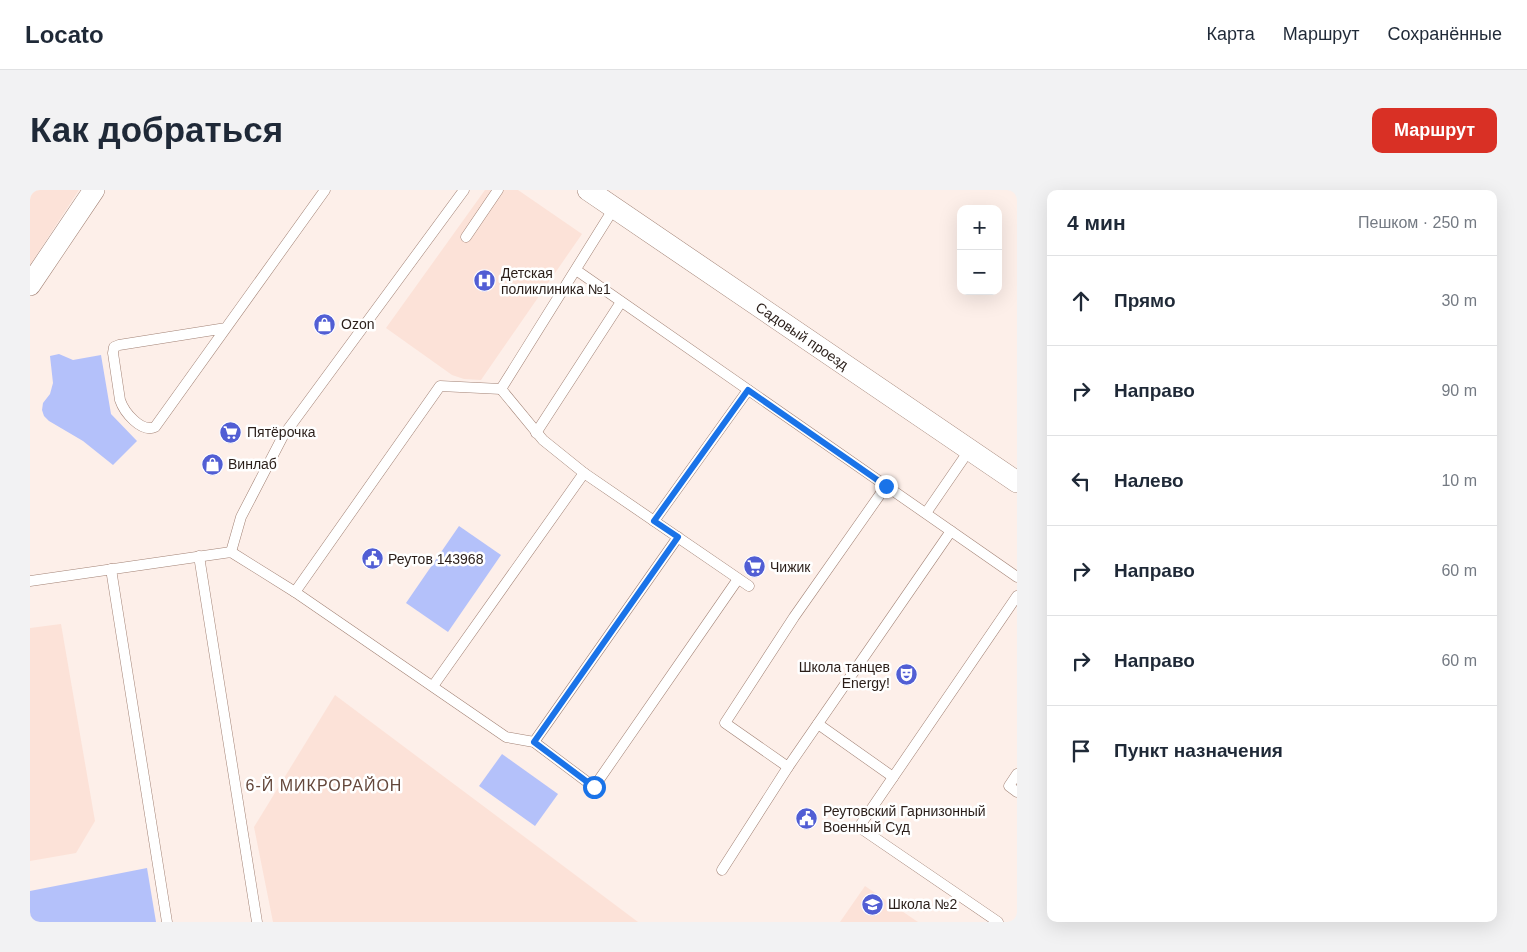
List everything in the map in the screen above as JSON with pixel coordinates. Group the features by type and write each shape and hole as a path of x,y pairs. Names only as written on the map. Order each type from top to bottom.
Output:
{"street":[{"path":"30,284 94,190"},
{"name":"Садовый проезд","path":"588,190 1017,482"}],"lane":[{"path":"226,328 114,347 113,353 122,407 144,428 155,427 325,190"},
{"path":"231,552 241,517 283,436 464,190"},
{"path":"466,237 498,190"},
{"path":"501,389 614,208"},
{"path":"576,270 1017,577"},
{"path":"536,432 621,302"},
{"path":"295,592 440,386 501,389 543,440 584,473 749,586"},
{"path":"654,521 748,390"},
{"path":"926,513 970,450"},
{"path":"433,686 584,473"},
{"path":"788,767 725,723 794,617 886,486"},
{"path":"722,870 788,767 951,532"},
{"path":"534,742 678,537"},
{"path":"30,581 231,552 295,592 506,737 534,742 594,787 738,579"},
{"path":"199,556 257,922"},
{"path":"111,569 167,922"},
{"path":"998,922 859,827 1017,596"},
{"path":"818,724 894,777"},
{"path":"1017,774 1009,786 1017,792"}],"shaded area":[{"path":"30,190 79,190 30,265"},
{"name":"Детская поликлиника №1","path":"485,190 518,190 582,234 481,380 464,379 452,375 386,328"},
{"path":"59,354 73,360 101,355 111,414 137,441 113,465 83,441 49,421 44,416 42,410 43,403 50,394 53,383 50,356"},
{"path":"459,526 501,555 448,632 406,603"},
{"path":"61,624 95,821 76,853 30,861 30,628"},
{"path":"335,695 638,922 273,922 254,827"},
{"path":"502,754 558,794 535,826 479,786"},
{"path":"147,868 156,922 33,922 30,920 30,891"},
{"name":"Школа №2","path":"865,886 918,922 840,922"}],"place":[{"name":"Детская поликлиника №1","path":"485,281"},
{"name":"Ozon","path":"325,324"},
{"name":"Пятёрочка","path":"231,432"},
{"name":"Винлаб","path":"212,464"},
{"name":"Реутов 143968","path":"372,559"},
{"name":"Чижик","path":"754,567"},
{"name":"Школа танцев Energy!","path":"906,675"},
{"name":"Реутовский Гарнизонный Военный Суд","path":"807,819"},
{"name":"Школа №2","path":"872,904"}],"district":[{"name":"6-Й МИКРОРАЙОН","path":"324,785"}],"route":[{"path":"594,787 534,742 678,537 654,521 748,390 886,486"}]}
